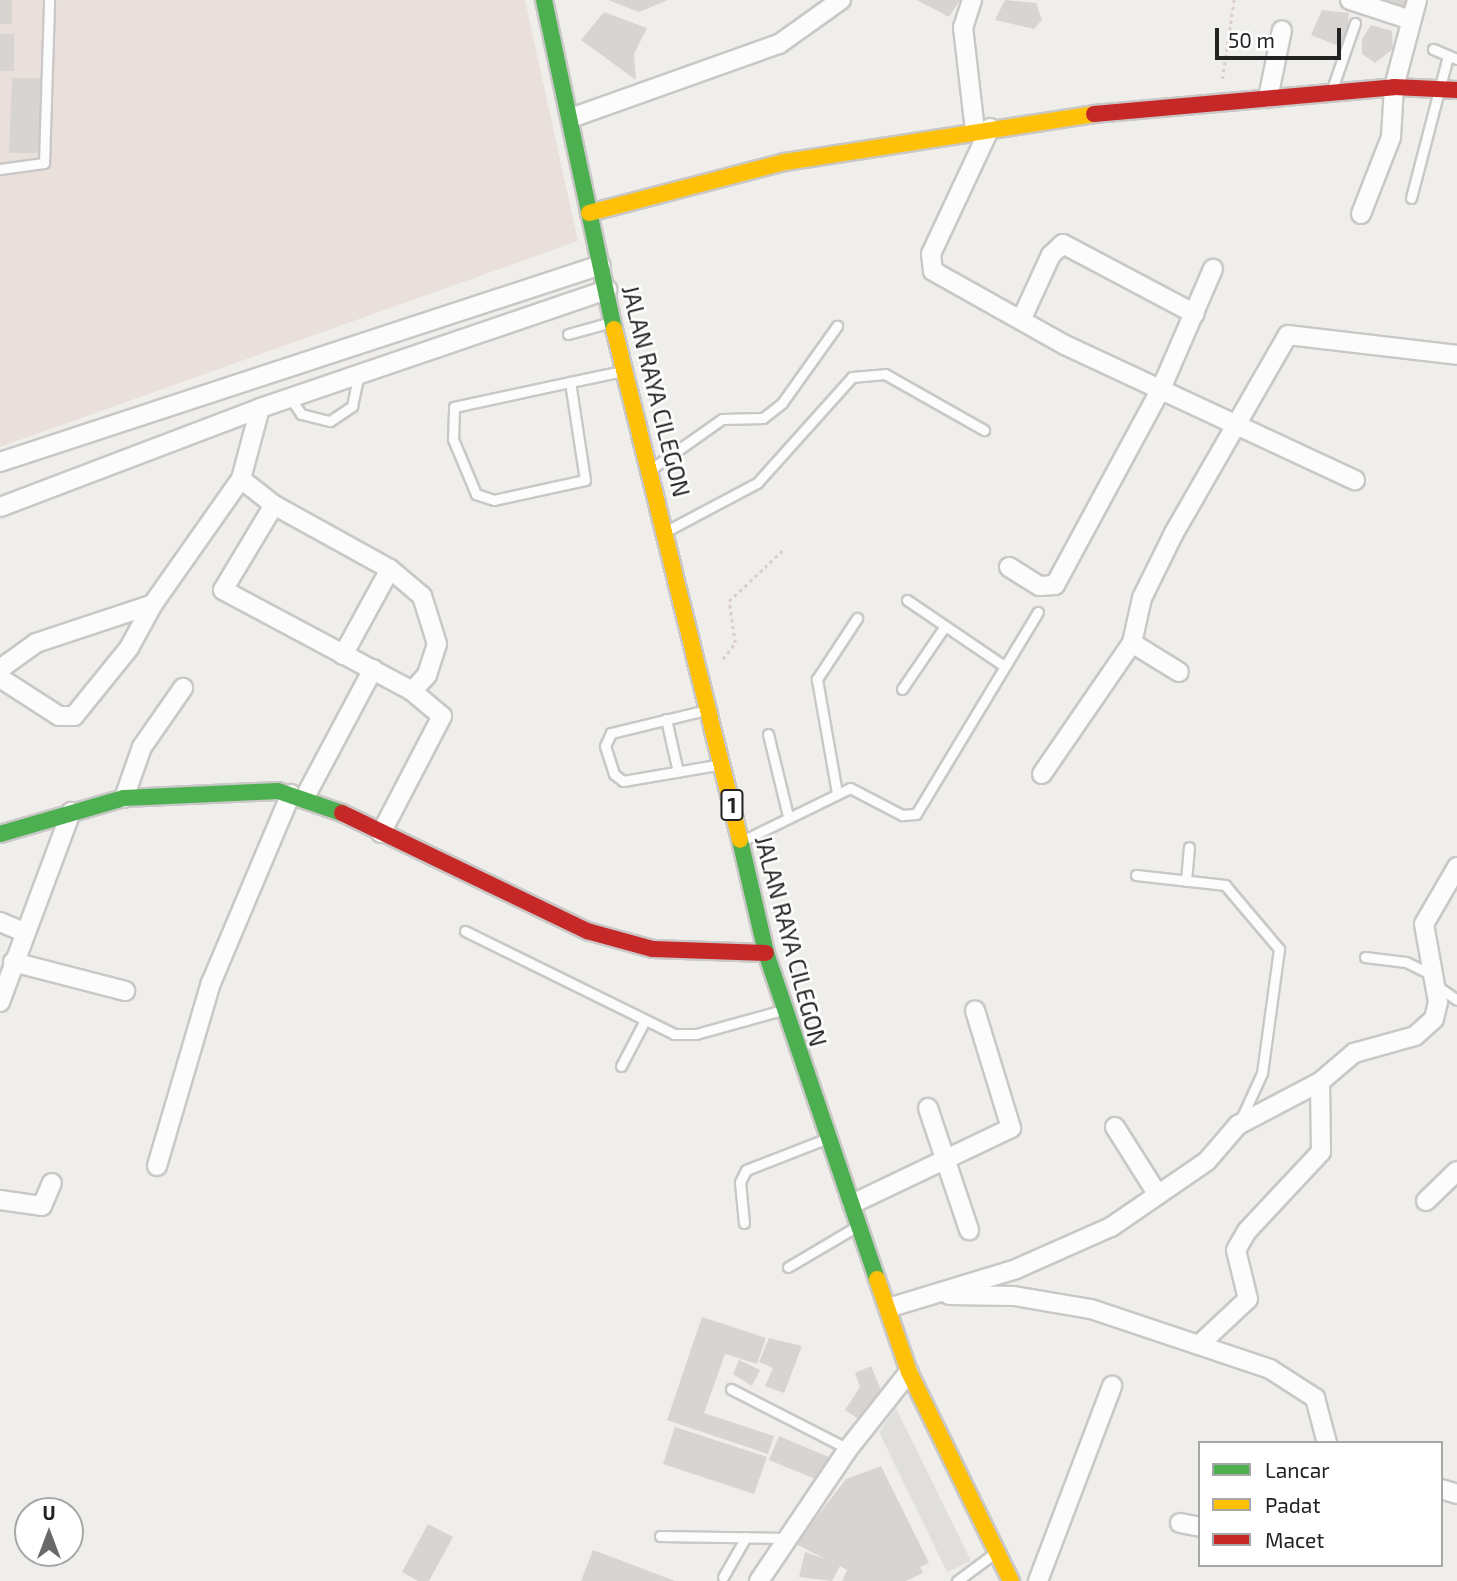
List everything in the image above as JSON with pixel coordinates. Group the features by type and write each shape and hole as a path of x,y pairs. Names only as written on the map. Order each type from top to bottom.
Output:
{"main road":[{"name":"JALAN RAYA CILEGON","path":"544,0 623,370 667,530 766,953 909,1372 1011,1581"},
{"path":"589,213 785,162 983,129 1207,101 1330,94 1394,87 1457,90"},
{"path":"0,834 124,798 220,790 298,796 381,833 511,900 616,940 692,953 766,953"}],"street":[{"path":"571,118 779,44 841,0"},
{"path":"972,0 962,27 983,129 930,263 973,295 1233,426 1355,480"},
{"path":"1350,0 1411,20"},
{"path":"1361,214 1391,137 1394,87 1417,0"},
{"path":"1268,98 1282,30"},
{"path":"1022,318 1051,254 1063,244 1195,314"},
{"path":"0,463 316,354 601,265"},
{"path":"1009,567 1040,586 1055,585 1161,389 1213,269"},
{"path":"0,507 260,408 607,290"},
{"path":"1042,774 1132,643 1142,598 1233,426 1288,335 1457,355"},
{"path":"316,354 325,385"},
{"path":"0,678 59,716 74,716 130,648 153,604 241,479 260,408"},
{"path":"241,479 274,505 390,569 422,596 435,626 436,655 412,691"},
{"path":"274,505 223,590 412,691 442,720 381,833"},
{"path":"343,655 390,569"},
{"path":"0,669 36,643 153,604"},
{"path":"1132,643 1179,672"},
{"path":"157,1166 211,983 298,796 373,669"},
{"path":"124,798 142,747 183,688"},
{"path":"0,1002 23,932 71,812"},
{"path":"888,1308 1016,1269 1111,1227 1207,1161 1238,1125 1320,1082 1354,1052 1427,1029 1437,1013 1424,924 1457,867"},
{"path":"0,922 23,932"},
{"path":"13,962 125,991"},
{"path":"852,1204 944,1163 1011,1128 975,1010"},
{"path":"1201,1343 1248,1300 1236,1250 1247,1231 1321,1152 1320,1082"},
{"path":"928,1108 944,1163 969,1230"},
{"path":"1115,1128 1158,1195"},
{"path":"1426,1201 1457,1171"},
{"path":"0,1200 42,1206 52,1183"},
{"path":"931,1295 1040,1300 1201,1343 1299,1383 1323,1414 1323,1440"},
{"path":"759,1581 848,1449 909,1372"},
{"path":"1038,1581 1112,1386"},
{"path":"1180,1523 1198,1527"}],"lane":[{"path":"0,169 44,163 49,0"},
{"path":"1330,94 1355,23"},
{"path":"1411,198 1436,90 1452,57 1433,48"},
{"path":"568,334 613,321"},
{"path":"651,469 722,419 763,418 782,403 837,326"},
{"path":"570,382 585,480 494,500 476,495 453,439 454,407 623,370"},
{"path":"291,399 301,414 330,421 352,406 359,374"},
{"path":"667,530 757,482 852,377 885,374 984,430"},
{"path":"907,600 1004,666"},
{"path":"740,842 837,793 855,789 902,815 916,814 1038,612"},
{"path":"837,793 817,679 857,618"},
{"path":"902,689 945,626"},
{"path":"709,709 611,733 605,746 614,774 623,781 723,764"},
{"path":"666,719 678,772"},
{"path":"768,734 788,816"},
{"path":"1186,881 1189,846"},
{"path":"1136,875 1232,889 1282,961 1262,1073 1238,1125"},
{"path":"465,931 645,1020 685,1036 785,1010"},
{"path":"1365,957 1406,962 1457,1000"},
{"path":"1435,985 1457,1006"},
{"path":"621,1066 645,1020"},
{"path":"744,1223 740,1182 746,1170 828,1138"},
{"path":"788,1267 859,1225"},
{"path":"731,1389 848,1449"},
{"path":"660,1536 790,1538"},
{"path":"723,1577 746,1537"},
{"path":"957,1581 997,1551"}],"path":[{"path":"1207,101 1228,58 1234,0"},
{"path":"701,675 735,643 729,601 785,548"}],"shaded area":[{"path":"0,0 525,0 578,241 0,447"},
{"path":"896,1408 971,1561 947,1572 879,1432"}],"building":[{"path":"0,0 12,0 12,24 0,24"},
{"path":"608,0 668,0 639,12"},
{"path":"917,0 960,0 949,17"},
{"path":"1005,0 1036,3 1042,20 1034,29 995,20"},
{"path":"1361,0 1412,0 1408,17"},
{"path":"1322,10 1349,13 1346,49 1311,35"},
{"path":"604,12 647,28 634,54 636,80 581,40"},
{"path":"1371,25 1392,31 1393,49 1375,63 1362,54 1362,39"},
{"path":"0,34 14,34 14,71 0,71"},
{"path":"12,78 43,78 40,153 9,153"},
{"path":"702,1317 766,1338 757,1364 725,1354 704,1413 774,1436 768,1454 667,1420"},
{"path":"769,1338 802,1346 784,1393 765,1386 773,1368 759,1362"},
{"path":"739,1360 760,1370 752,1386 733,1374"},
{"path":"871,1366 881,1390 860,1420 845,1410 860,1387 855,1373"},
{"path":"675,1427 767,1457 754,1494 663,1464"},
{"path":"779,1436 831,1458 820,1481 769,1460"},
{"path":"881,1466 929,1563 920,1567 923,1573 906,1581 842,1581 847,1570 840,1566 832,1581 799,1577 805,1552 825,1559 796,1544 846,1479"},
{"path":"428,1524 453,1537 429,1581 418,1581 402,1572"},
{"path":"593,1550 675,1581 581,1581"}],"traffic: fast":[{"path":"544,0 614,329"},
{"path":"0,834 124,798 278,791 342,813"},
{"path":"740,840 766,953 877,1279"}],"traffic: slow":[{"path":"589,213 785,162 1094,114"},
{"path":"614,329 740,840"},
{"path":"877,1279 909,1372 1011,1581"}],"traffic: jam":[{"path":"1094,114 1394,87 1457,90"},
{"path":"342,813 587,931 653,949 766,953"}]}
